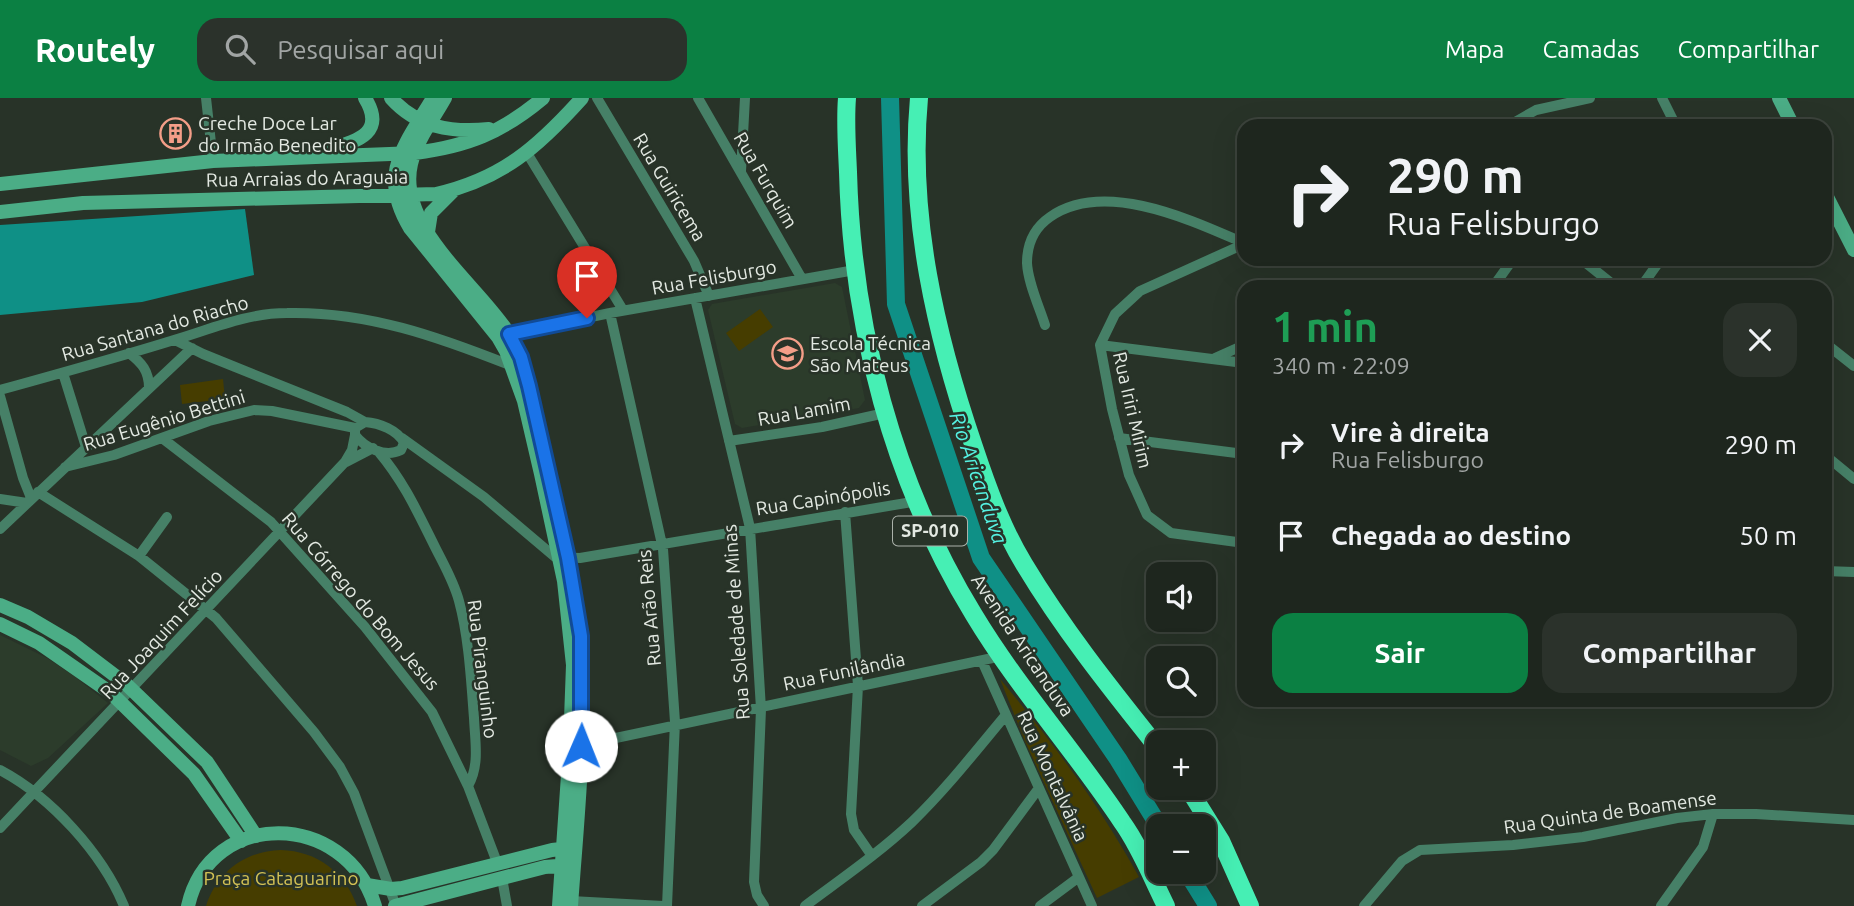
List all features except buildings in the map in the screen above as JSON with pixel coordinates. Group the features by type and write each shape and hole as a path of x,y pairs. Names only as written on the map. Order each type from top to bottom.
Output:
{"highway":[{"name":"Avenida Aricanduva","path":"847,98 849,207 855,270 868,344 885,413 918,501 937,546 974,615 1123,823 1166,906"},
{"path":"919,98 917,122 921,228 936,321 960,407 987,484 1023,562 1072,636 1146,732"},
{"path":"1195,800 1221,841 1250,906"}],"main road":[{"path":"367,101 380,109 388,106 392,98 401,109 425,123 465,131 499,128"},
{"path":"425,123 433,98"},
{"path":"445,98 425,123 408,153 394,186 395,196 399,210 410,228 504,336"},
{"name":"Rua Arraias do Araguaia","path":"0,184 213,161 306,155 408,153 465,145 499,128 543,98"},
{"name":"Rua Arraias do Araguaia","path":"0,212 83,203 395,196 455,190 474,184 527,153 582,98"},
{"path":"1779,98 1790,119"},
{"path":"306,155 348,143 366,133 373,122 367,101"},
{"path":"408,153 415,211 504,336 519,368 581,636 567,904"},
{"path":"428,232 431,213 455,190"},
{"path":"1832,207 1854,250"},
{"path":"0,605 28,617 72,643 132,690 207,762 256,836"},
{"path":"0,624 65,659 121,703 194,774 241,841"},
{"path":"188,906 197,883 208,866 223,852 256,836 295,834 320,841 342,855 360,874 375,906"},
{"path":"396,906 569,848"},
{"path":"367,885 391,889 500,871 567,865"}],"street":[{"path":"206,98 213,161"},
{"name":"Rua Guiricema","path":"597,98 694,261 709,296"},
{"name":"Rua Furquim","path":"698,98 802,279"},
{"path":"741,172 745,98"},
{"path":"1520,119 1535,110 1590,98"},
{"path":"1662,98 1672,119"},
{"path":"527,153 623,310"},
{"path":"1045,325 1027,266 1028,250 1031,238 1037,230 1054,214 1067,207 1097,201 1126,204 1176,215 1237,240"},
{"name":"Rua Iriri Mirim","path":"1237,246 1140,291 1115,314 1100,345 1119,438 1140,504 1154,522 1178,535 1237,542"},
{"path":"1590,266 1607,280"},
{"name":"Rua Felisburgo","path":"504,336 623,310 855,270"},
{"name":"Rua Soledade de Minas","path":"695,298 750,528 761,706 754,882 757,895 764,906"},
{"name":"Rua Arão Reis","path":"610,313 662,543 675,724 665,906"},
{"name":"Rua Santana do Riacho","path":"0,390 175,340 237,319 268,314 341,315 394,324 519,368"},
{"path":"175,340 385,428 484,497 546,551 564,558"},
{"path":"1100,345 1237,362"},
{"path":"0,529 192,348"},
{"path":"1215,359 1237,348"},
{"path":"1832,349 1854,366"},
{"path":"129,353 145,368 149,377 149,388"},
{"path":"63,373 86,447"},
{"path":"0,396 23,478 32,498"},
{"name":"Rua Eugênio Bettini","path":"65,467 114,455 209,421 254,410 272,411 355,432"},
{"name":"Rua Lamim","path":"729,441 822,427 885,413"},
{"path":"355,432 366,422"},
{"name":"Rua Piranguinho","path":"355,432 363,443 375,449 403,482"},
{"name":"Rua Joaquim Felício","path":"0,828 345,463 352,450 355,432"},
{"name":"Rua Córrego do Bom Jesus","path":"162,438 281,532 366,627 432,712 468,786 500,871 506,906"},
{"name":"Rua Piranguinho","path":"402,438 404,443 400,451 399,466 403,482 450,577 460,606 473,703 476,763 474,776 468,786"},
{"path":"1119,438 1237,453"},
{"path":"375,449 391,454 400,451 432,460"},
{"name":"Rua Joaquim Felício","path":"345,463 375,449"},
{"path":"1832,461 1854,479"},
{"path":"0,499 32,498 139,556 208,610 340,767 354,793 396,906"},
{"name":"Rua Capinópolis","path":"564,558 580,558 918,501"},
{"path":"845,512 858,686 850,814 854,830 872,856"},
{"path":"139,556 167,517"},
{"path":"1832,571 1854,572"},
{"name":"Rua Funilândia","path":"576,746 1002,656"},
{"name":"Rua Montalvânia","path":"982,661 1092,906"},
{"path":"805,906 872,856 910,823 947,786 1005,716"},
{"path":"0,770 24,783 95,855 124,906"},
{"path":"922,906 987,856 1039,788"},
{"name":"Rua Quinta de Boamense","path":"1364,906 1402,861 1420,850 1513,845 1583,837 1677,818 1713,814 1747,813 1854,820"},
{"path":"1661,906 1703,847 1713,814"},
{"path":"1040,906 1079,877"},
{"path":"567,904 665,906"}],"shaded area":[{"name":"Escola Técnica São Mateus","path":"835,283 842,287 865,400 859,408 742,428 735,424 708,310 712,304"},
{"path":"0,635 47,658 108,703 48,758 31,766 0,750"}],"green space":[{"path":"760,309 773,327 739,351 726,333"},
{"path":"223,379 225,399 182,404 180,385"},
{"path":"1000,679 1074,775 1139,877 1097,898 1024,739"},
{"name":"Praça Cataguarino","path":"281,850 306,854 328,866 345,883 357,906 206,906 217,883 234,866 256,854"}],"water":[{"path":"245,209 254,275 142,302 0,315 0,225"}],"waterway":[{"name":"Rio Aricanduva","path":"890,98 896,304 981,558 1118,759 1152,814"},
{"name":"Rio Aricanduva","path":"1194,884 1208,906"}],"place":[{"name":"Creche Doce Lar do Irmão Benedito","path":"175,134"},
{"name":"Escola Técnica São Mateus","path":"787,354"}],"route":[{"path":"581,746 581,636 568,558 529,386 521,357 509,334 587,318"}]}
